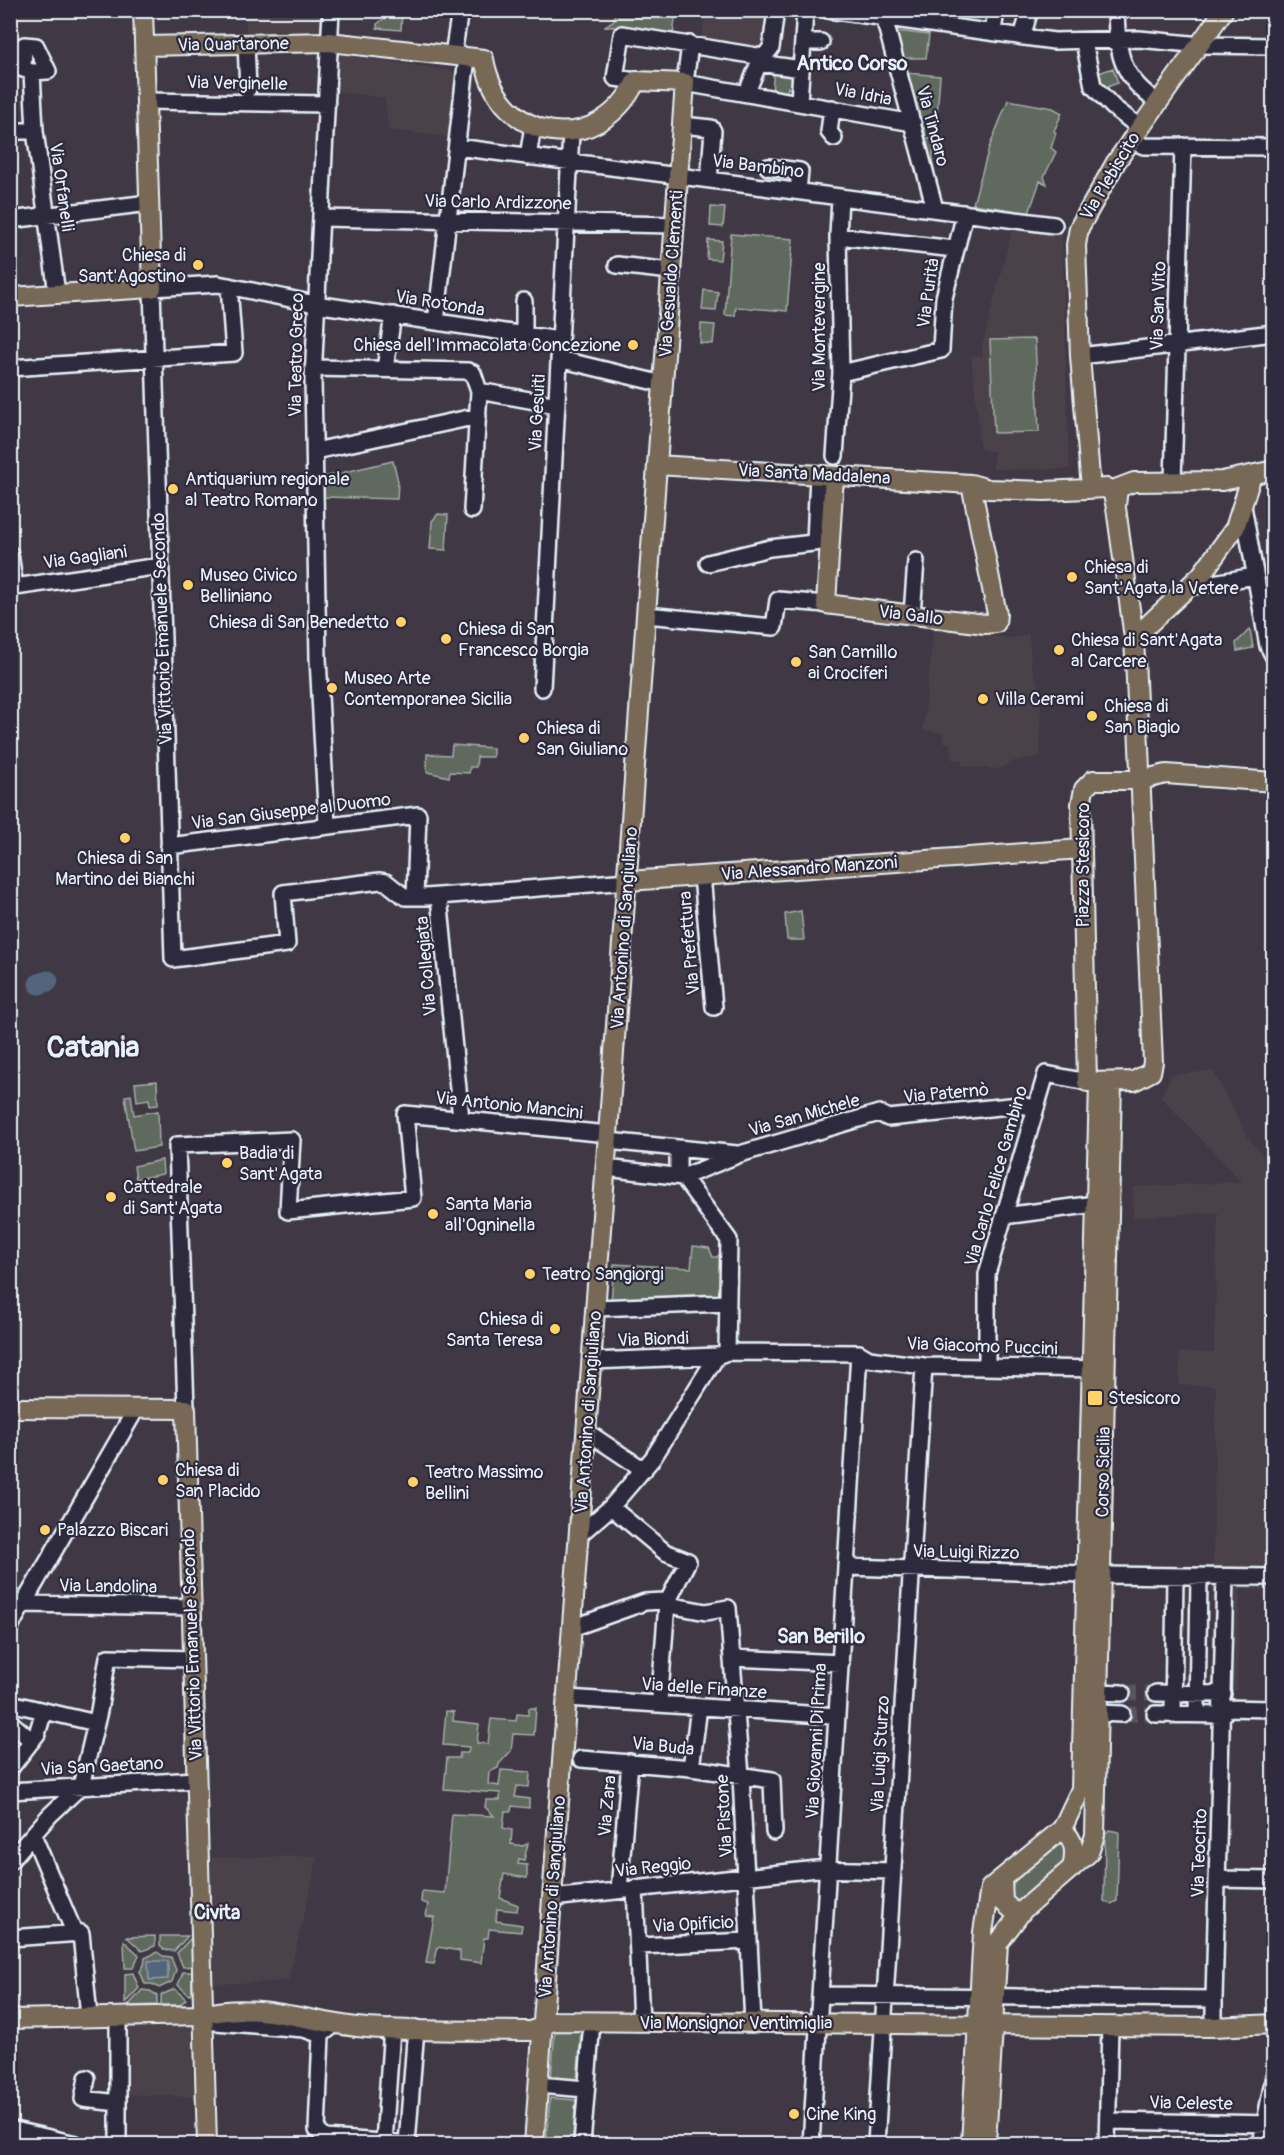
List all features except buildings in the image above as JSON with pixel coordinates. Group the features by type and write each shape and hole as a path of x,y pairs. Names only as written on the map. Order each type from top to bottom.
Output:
{"main road":[{"name":"Via Vittorio Emanuele Secondo","path":"144,10 152,288"},
{"name":"Via Plebiscito","path":"1090,477 1080,356 1077,236 1096,196 1135,134 1224,10"},
{"name":"Via Quartarone","path":"145,46 246,43 327,45 462,62"},
{"path":"462,62 484,59 487,76 499,99 532,132 570,136 610,116 630,94 636,81 692,83"},
{"name":"Via Gesualdo Clementi","path":"657,465 682,125 692,83"},
{"path":"10,297 152,288"},
{"name":"Via Santa Maddalena","path":"657,465 971,484 1090,477 1113,477 1134,482 1173,475 1222,481 1265,472"},
{"name":"Via Antonino di Sangiuliano","path":"534,2145 657,465"},
{"path":"1134,638 1189,587 1235,528 1243,506 1265,472"},
{"path":"826,475 823,542 826,604"},
{"path":"1100,1082 1134,1081 1151,1072 1153,1062 1134,638 1116,508 1118,488 1134,482"},
{"name":"Via Santa Maddalena","path":"971,484 989,489 1038,491 1107,488 1113,494 1116,508"},
{"name":"Via Gallo","path":"826,604 985,624 996,623 998,614 971,484"},
{"path":"1142,780 1166,774 1274,782"},
{"name":"Piazza Stesicoro","path":"1100,1082 1085,974 1077,849 1081,804 1088,783 1093,780 1142,780"},
{"name":"Via Alessandro Manzoni","path":"627,881 1077,849"},
{"name":"Corso Sicilia","path":"1099,1369 1095,1204 1100,1082"},
{"name":"Corso Sicilia","path":"1088,1790 1098,1713 1100,1082"},
{"path":"10,1408 186,1409"},
{"name":"Via Vittorio Emanuele Secondo","path":"186,1409 207,2145"},
{"name":"Corso Sicilia","path":"1088,1790 1098,1574"},
{"path":"987,1997 983,1932 990,1888 1062,1828 1088,1790"},
{"path":"971,2145 987,1997 998,1943 1018,1915 1089,1853 1095,1835 1088,1790"},
{"path":"1062,1828 1074,1846 1072,1868"},
{"path":"1002,1879 1003,1902 1018,1915"},
{"name":"Via Monsignor Ventimiglia","path":"10,2019 203,2018 221,2011 239,2011 297,2016 328,2030 416,2028 532,2031 553,2021 1214,2027 1274,2024"},
{"path":"985,2025 986,2145"}],"street":[{"name":"Via Teatro Greco","path":"327,825 318,658 313,368 327,104 327,45 331,10"},
{"path":"436,322 457,147 462,62 460,10"},
{"path":"747,92 761,60 771,48 777,10"},
{"path":"799,102 805,10"},
{"path":"828,10 1022,37 1084,42 1139,39 1201,45 1274,46"},
{"path":"993,32 996,10"},
{"path":"1022,37 1030,10"},
{"path":"1116,10 1117,41 1125,70 1131,80 1158,102"},
{"name":"Via Tindaro","path":"884,18 935,209"},
{"path":"636,81 615,78 622,34 696,45 801,69"},
{"path":"803,42 821,42"},
{"path":"1084,42 1093,86 1144,146 1274,147"},
{"path":"246,43 248,89"},
{"path":"692,83 696,45"},
{"name":"Via Orfanelli","path":"32,78 35,131 57,294"},
{"name":"Via Idria","path":"692,83 913,123"},
{"name":"Via Verginelle","path":"146,101 327,104"},
{"path":"832,108 829,126 834,138"},
{"path":"682,125 711,128 713,131 709,180"},
{"path":"10,131 35,131"},
{"path":"528,157 532,132"},
{"name":"Via Gesuiti","path":"542,688 570,136"},
{"name":"Via San Vito","path":"1173,475 1183,146"},
{"name":"Via Bambino","path":"457,147 1054,225"},
{"path":"768,167 800,171 798,191"},
{"name":"Via Montevergine","path":"835,456 841,373 838,236 840,196"},
{"path":"10,220 149,202"},
{"name":"Via Purità","path":"841,373 941,350 944,298 964,213"},
{"name":"Via Carlo Ardizzone","path":"321,218 675,225"},
{"path":"838,236 955,249"},
{"path":"617,265 671,271"},
{"path":"10,368 234,353 229,286"},
{"name":"Via Rotonda","path":"152,288 229,286 315,304 559,340"},
{"name":"Via Vittorio Emanuele Secondo","path":"152,288 173,959 288,944 283,892 380,881 386,882 399,894 427,897"},
{"path":"524,301 524,335"},
{"path":"385,369 393,315"},
{"path":"1080,356 1274,333"},
{"path":"559,359 663,384"},
{"path":"313,368 468,371 474,374 479,390 472,510"},
{"path":"479,390 557,405"},
{"path":"315,451 478,416"},
{"path":"1243,506 1261,590 1268,646 1274,657"},
{"path":"708,563 770,549 823,542"},
{"name":"Via Gagliani","path":"10,554 15,587 160,566"},
{"path":"912,615 916,561"},
{"path":"1189,587 1261,590"},
{"path":"646,615 774,627 778,600 826,604"},
{"name":"Via San Giuseppe al Duomo","path":"169,846 418,815"},
{"name":"Via Collegiata","path":"418,815 416,870 427,897 452,1031 461,1119"},
{"name":"Via Prefettura","path":"702,876 714,1007"},
{"name":"Via Alessandro Manzoni","path":"427,897 627,881"},
{"name":"Via Carlo Felice Gambino","path":"987,1366 987,1274 1046,1074 1100,1082"},
{"name":"Via Paternò","path":"879,1113 888,1118 1020,1105 1035,1108"},
{"name":"Via San Michele","path":"683,1179 740,1154 879,1113"},
{"name":"Via Antonio Mancini","path":"288,1211 412,1198 405,1114 740,1154"},
{"name":"Via Vittorio Emanuele Secondo","path":"186,1409 177,1145 292,1140 288,1211"},
{"path":"579,1535 611,1507 644,1470 722,1354 727,1303 729,1240 683,1179 678,1148"},
{"path":"606,1168 683,1179"},
{"path":"1004,1216 1095,1204"},
{"path":"596,1308 727,1303"},
{"name":"Via Giacomo Puccini","path":"722,1354 859,1353 869,1359 924,1366 1099,1369"},
{"name":"Via Giovanni Di Prima","path":"811,2145 859,1353"},
{"name":"Via Biondi","path":"592,1361 722,1354"},
{"name":"Via Luigi Sturzo","path":"876,2145 924,1366"},
{"path":"10,1627 109,1456 128,1409"},
{"path":"587,1432 644,1470"},
{"path":"611,1507 665,1552 688,1561 667,1603 660,1694"},
{"name":"Via Luigi Rizzo","path":"846,1567 910,1571 1274,1577"},
{"path":"1173,1715 1175,1576"},
{"path":"1197,1715 1199,1576"},
{"name":"Via Teocrito","path":"1214,2027 1225,1576"},
{"path":"572,1628 645,1602 667,1603"},
{"name":"Via Pistone","path":"667,1603 706,1612 728,1608 741,1776 753,2023"},
{"name":"Via Landolina","path":"24,1604 191,1606"},
{"path":"10,1861 50,1815 81,1786 108,1657 193,1659"},
{"path":"732,1658 841,1663"},
{"path":"1098,1692 1122,1693"},
{"path":"1156,1693 1197,1694 1223,1706 1274,1709"},
{"name":"Via delle Finanze","path":"567,1698 837,1716"},
{"path":"10,1703 96,1723"},
{"path":"1155,1714 1197,1715 1223,1706"},
{"path":"691,1768 699,1707"},
{"path":"10,1770 37,1734 44,1711"},
{"path":"1098,1713 1122,1714"},
{"path":"10,1722 32,1741"},
{"name":"Via Buda","path":"581,1759 691,1768 772,1780 774,1832"},
{"name":"Via Zara","path":"619,1890 630,1762"},
{"name":"Via San Gaetano","path":"10,1791 196,1780"},
{"path":"49,1788 50,1815"},
{"path":"33,1835 78,1934 89,2017"},
{"name":"Via Reggio","path":"552,1898 829,1869 892,1871"},
{"path":"1218,1879 1274,1880"},
{"path":"635,1888 641,2022"},
{"path":"10,1938 78,1934"},
{"name":"Via Opificio","path":"638,1946 749,1941"},
{"path":"821,1995 1214,1999"},
{"path":"203,2018 328,2030 317,2130 325,2138 408,2144 416,2028"},
{"path":"116,2020 118,2145"},
{"path":"582,2145 592,2021"},
{"path":"1107,2145 1110,2026"},
{"path":"384,2142 392,2028"},
{"path":"1261,2145 1269,2124 1274,2076"},
{"path":"87,2078 83,2099 118,2103"},
{"path":"538,2085 586,2089"},
{"name":"Via Celeste","path":"1108,2121 1269,2124"},
{"path":"10,2128 67,2144"}],"shaded area":[{"path":"384,10 402,11 401,30 377,28 377,24 385,18"},
{"path":"246,11 323,11 322,36 246,36"},
{"path":"615,11 676,11 673,35 605,26 614,20"},
{"path":"705,11 766,11 761,50 702,41"},
{"path":"896,31 929,35 926,58 903,58"},
{"path":"340,54 458,72 450,137 388,130 385,98 336,91"},
{"path":"774,68 796,72 793,92 788,87 786,95 772,92"},
{"path":"1113,68 1118,83 1104,88 1099,73"},
{"path":"907,73 940,76 936,129 925,128 926,138 935,139 931,172"},
{"path":"1008,100 1053,108 1062,113 1054,131 1056,133 1051,148 1056,152 1044,177 1047,184 1040,181 1029,213 973,204 989,148"},
{"path":"711,207 725,208 723,227 710,226"},
{"path":"1013,226 1062,233 1069,469 993,469 994,451 981,450 978,438 979,425 971,356 983,356 982,346"},
{"path":"731,234 793,239 787,311 736,307 735,316 725,315"},
{"path":"708,240 722,241 720,260 707,259"},
{"path":"704,290 718,292 716,311 702,310"},
{"path":"701,324 715,325 713,344 700,343"},
{"path":"1035,339 1039,432 994,433 990,340"},
{"path":"393,461 398,481 397,499 324,497 323,477"},
{"path":"438,514 448,515 446,550 430,549 432,521"},
{"name":"Villa Cerami","path":"934,624 982,630 982,635 1012,638 1029,634 1031,665 1041,690 1040,756 1011,762 999,769 962,766 962,760 951,759 950,743 943,742 943,733 923,730"},
{"path":"1250,629 1253,648 1237,651 1236,643"},
{"path":"452,745 493,748 493,757 477,757 476,767 470,767 469,773 450,772 449,777 427,772 427,754 451,755"},
{"path":"801,911 804,940 787,940 785,914"},
{"path":"1213,1071 1248,1137 1273,1169 1273,1590 1240,1590 1237,1690 1211,1690 1216,1386 1179,1385 1180,1352 1214,1353 1218,1212 1133,1217 1133,1187 1242,1182 1161,1097 1171,1075"},
{"path":"157,1081 158,1105 150,1106 149,1099 137,1101 135,1083"},
{"path":"131,1095 134,1115 158,1111 159,1147 134,1151 125,1096"},
{"path":"162,1160 163,1174 136,1179 134,1166"},
{"path":"693,1246 709,1248 713,1257 721,1253 720,1298 611,1303 614,1264 691,1268"},
{"path":"529,1708 536,1708 534,1735 513,1734 511,1751 498,1768 489,1772 488,1784 499,1786 501,1770 530,1772 529,1787 517,1786 515,1797 529,1799 529,1808 512,1806 511,1811 505,1811 503,1828 512,1830 511,1844 523,1846 528,1843 524,1860 519,1859 518,1864 527,1865 527,1878 504,1874 500,1898 518,1905 517,1911 497,1909 496,1921 522,1925 521,1932 489,1929 488,1938 484,1938 481,1963 460,1960 460,1951 438,1947 434,1964 426,1963 434,1917 426,1916 428,1904 421,1902 422,1891 445,1893 452,1814 494,1816 485,1807 486,1800 500,1800 500,1793 444,1789 447,1758 459,1758 460,1753 468,1753 469,1747 443,1745 446,1711 454,1712 453,1721 479,1724 477,1743 488,1744 491,1719 516,1721 517,1714 528,1715"},
{"path":"1109,1830 1119,1832 1117,1901 1111,1904 1104,1901 1105,1834"},
{"path":"1064,1840 1068,1860 1017,1904 1009,1898 1015,1879"},
{"path":"318,1856 288,1981 214,1984 210,1858"},
{"path":"155,1936 155,1946 142,1951 127,1937"},
{"path":"160,1936 188,1936 174,1951 165,1950 160,1946"},
{"path":"192,1937 192,1966 183,1967 177,1953"},
{"path":"124,1941 139,1955 133,1968 125,1968"},
{"path":"157,1952 171,1957 176,1970 172,1982 159,1988 152,1984 145,1984 140,1971 145,1958"},
{"path":"183,1972 192,1972 192,1992 189,1995 178,1985"},
{"path":"133,1973 139,1988 125,2003 125,1974"},
{"path":"175,1989 186,1999 180,2005 161,2005 161,1995"},
{"path":"142,1990 157,1995 157,2005 128,2006"},
{"path":"191,2025 194,2097 123,2094 124,2026"},
{"path":"555,2029 581,2031 577,2080 551,2078"},
{"path":"550,2098 576,2100 572,2144 546,2144"}],"water":[{"path":"148,1961 168,1961 168,1979 149,1980"}],"waterway":[{"path":"39,984 48,981"}],"tunnel":[{"path":"1122,1693 1156,1693"},
{"path":"1122,1714 1155,1714"}],"place":[{"name":"Chiesa di Sant'Agostino","path":"198,265"},
{"name":"Chiesa dell'Immacolata Concezione","path":"633,345"},
{"name":"Antiquarium regionale al Teatro Romano","path":"173,489"},
{"name":"Chiesa di Sant'Agata la Vetere","path":"1072,577"},
{"name":"Museo Civico Belliniano","path":"188,585"},
{"name":"Chiesa di San Benedetto","path":"401,622"},
{"name":"Chiesa di San Francesco Borgia","path":"446,639"},
{"name":"Chiesa di Sant'Agata al Carcere","path":"1059,650"},
{"name":"San Camillo ai Crociferi","path":"796,662"},
{"name":"Museo Arte Contemporanea Sicilia","path":"332,688"},
{"name":"Villa Cerami","path":"983,699"},
{"name":"Chiesa di San Biagio","path":"1092,716"},
{"name":"Chiesa di San Giuliano","path":"524,738"},
{"name":"Chiesa di San Martino dei Bianchi","path":"125,838"},
{"name":"Badia di Sant'Agata","path":"227,1163"},
{"name":"Cattedrale di Sant'Agata","path":"111,1197"},
{"name":"Santa Maria all'Ogninella","path":"433,1214"},
{"name":"Teatro Sangiorgi","path":"530,1274"},
{"name":"Chiesa di Santa Teresa","path":"555,1329"},
{"name":"Stesicoro","path":"1095,1398"},
{"name":"Chiesa di San Placido","path":"163,1480"},
{"name":"Teatro Massimo Bellini","path":"413,1482"},
{"name":"Palazzo Biscari","path":"45,1530"},
{"name":"Cine King","path":"794,2114"}],"district":[{"name":"Antico Corso","path":"852,63"},
{"name":"Catania","path":"93,1047"},
{"name":"San Berillo","path":"821,1636"},
{"name":"Civita","path":"217,1912"}]}
